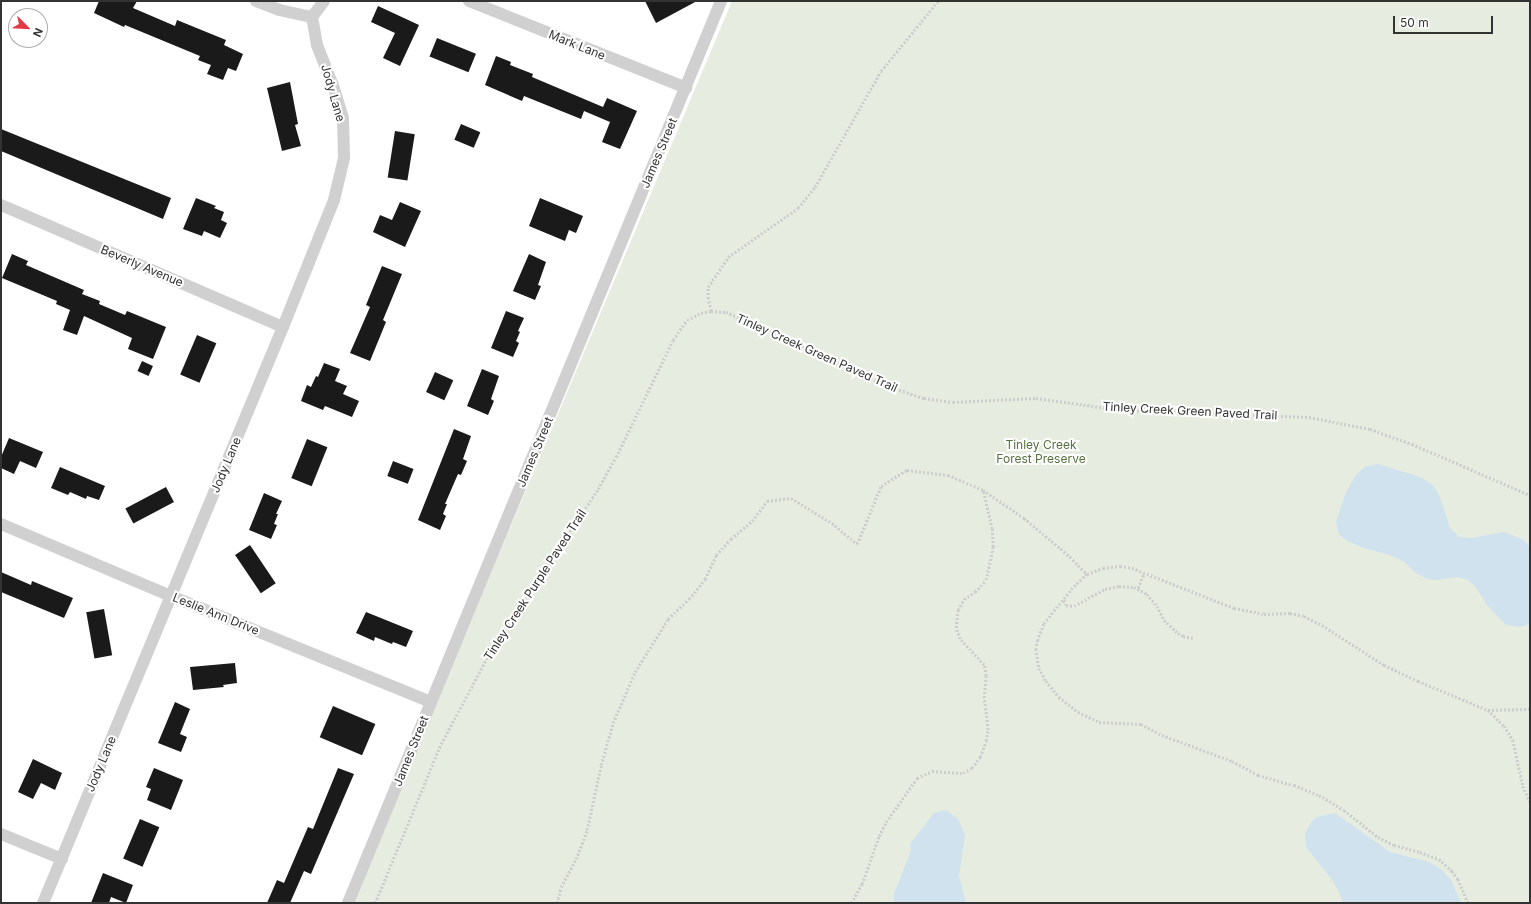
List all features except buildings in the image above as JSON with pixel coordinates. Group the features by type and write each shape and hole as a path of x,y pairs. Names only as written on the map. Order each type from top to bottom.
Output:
{"street":[{"path":"256,1 279,10 312,17 324,1"},
{"name":"Mark Lane","path":"469,1 686,88"},
{"name":"James Street","path":"348,903 721,1"},
{"name":"Jody Lane","path":"43,903 283,327 334,200 344,158 343,118 334,86 317,44 312,17"},
{"name":"Beverly Avenue","path":"1,205 283,327"},
{"name":"Leslie Ann Drive","path":"1,524 171,596 431,702"},
{"path":"1,834 62,859"}],"path":[{"path":"711,311 708,299 708,287 728,257 798,208 815,187 881,71 938,1"},
{"name":"Tinley Creek Green Paved Trail","path":"711,311 726,312 784,337 884,385 924,398 953,402 1036,398 1122,410 1309,417 1377,432 1412,444 1530,495"},
{"name":"Tinley Creek Purple Paved Trail","path":"375,903 441,744 496,641 598,489 616,457 673,340 687,320 711,311"},
{"path":"557,903 562,887 576,859 587,830 601,765 613,723 635,672 668,619 689,599 705,579 716,555 731,538 752,522 767,501 791,498 832,523 857,544 881,486 907,470 948,475 983,490 1024,518 1067,554 1087,574"},
{"path":"851,903 862,884 879,836 886,822 917,778 932,772 963,773 972,768 980,757 986,741 988,730 984,698 986,676 984,665 960,639 956,628 958,610 964,599 975,592 986,580 993,547 992,529 983,490"},
{"path":"1468,903 1458,879 1442,862 1429,854 1394,845 1378,837 1344,810 1319,795 1294,785 1258,775 1232,761 1162,735 1141,724 1099,722 1078,712 1059,697 1051,688 1041,671 1036,658 1036,649 1040,631 1047,619 1087,574 1103,568 1120,566 1132,568 1234,608 1264,614 1290,613 1304,616 1322,625 1384,665 1488,710 1504,726 1513,740 1523,786 1530,802"},
{"path":"1138,588 1144,573"},
{"path":"1064,600 1066,604 1074,606 1112,588 1126,586 1138,588 1147,594 1157,606 1164,620 1178,633 1183,636 1193,638"},
{"path":"1488,710 1530,709"}],"green space":[{"name":"Tinley Creek Forest Preserve","path":"732,1 1530,1 1530,903 352,903"}],"water":[{"path":"1378,464 1420,477 1433,485 1440,497 1450,528 1459,537 1472,538 1504,532 1524,540 1530,547 1530,624 1520,627 1506,625 1487,605 1475,586 1468,580 1457,577 1436,580 1427,579 1416,573 1403,561 1390,555 1364,548 1347,541 1339,534 1336,522 1346,492 1356,475 1365,467"},
{"path":"946,810 958,819 965,835 959,876 966,903 894,903 894,894 911,851 910,844 934,813"},
{"path":"1335,813 1390,852 1429,862 1442,870 1451,880 1461,903 1343,903 1332,880 1306,847 1305,834 1312,821 1317,817"}]}
